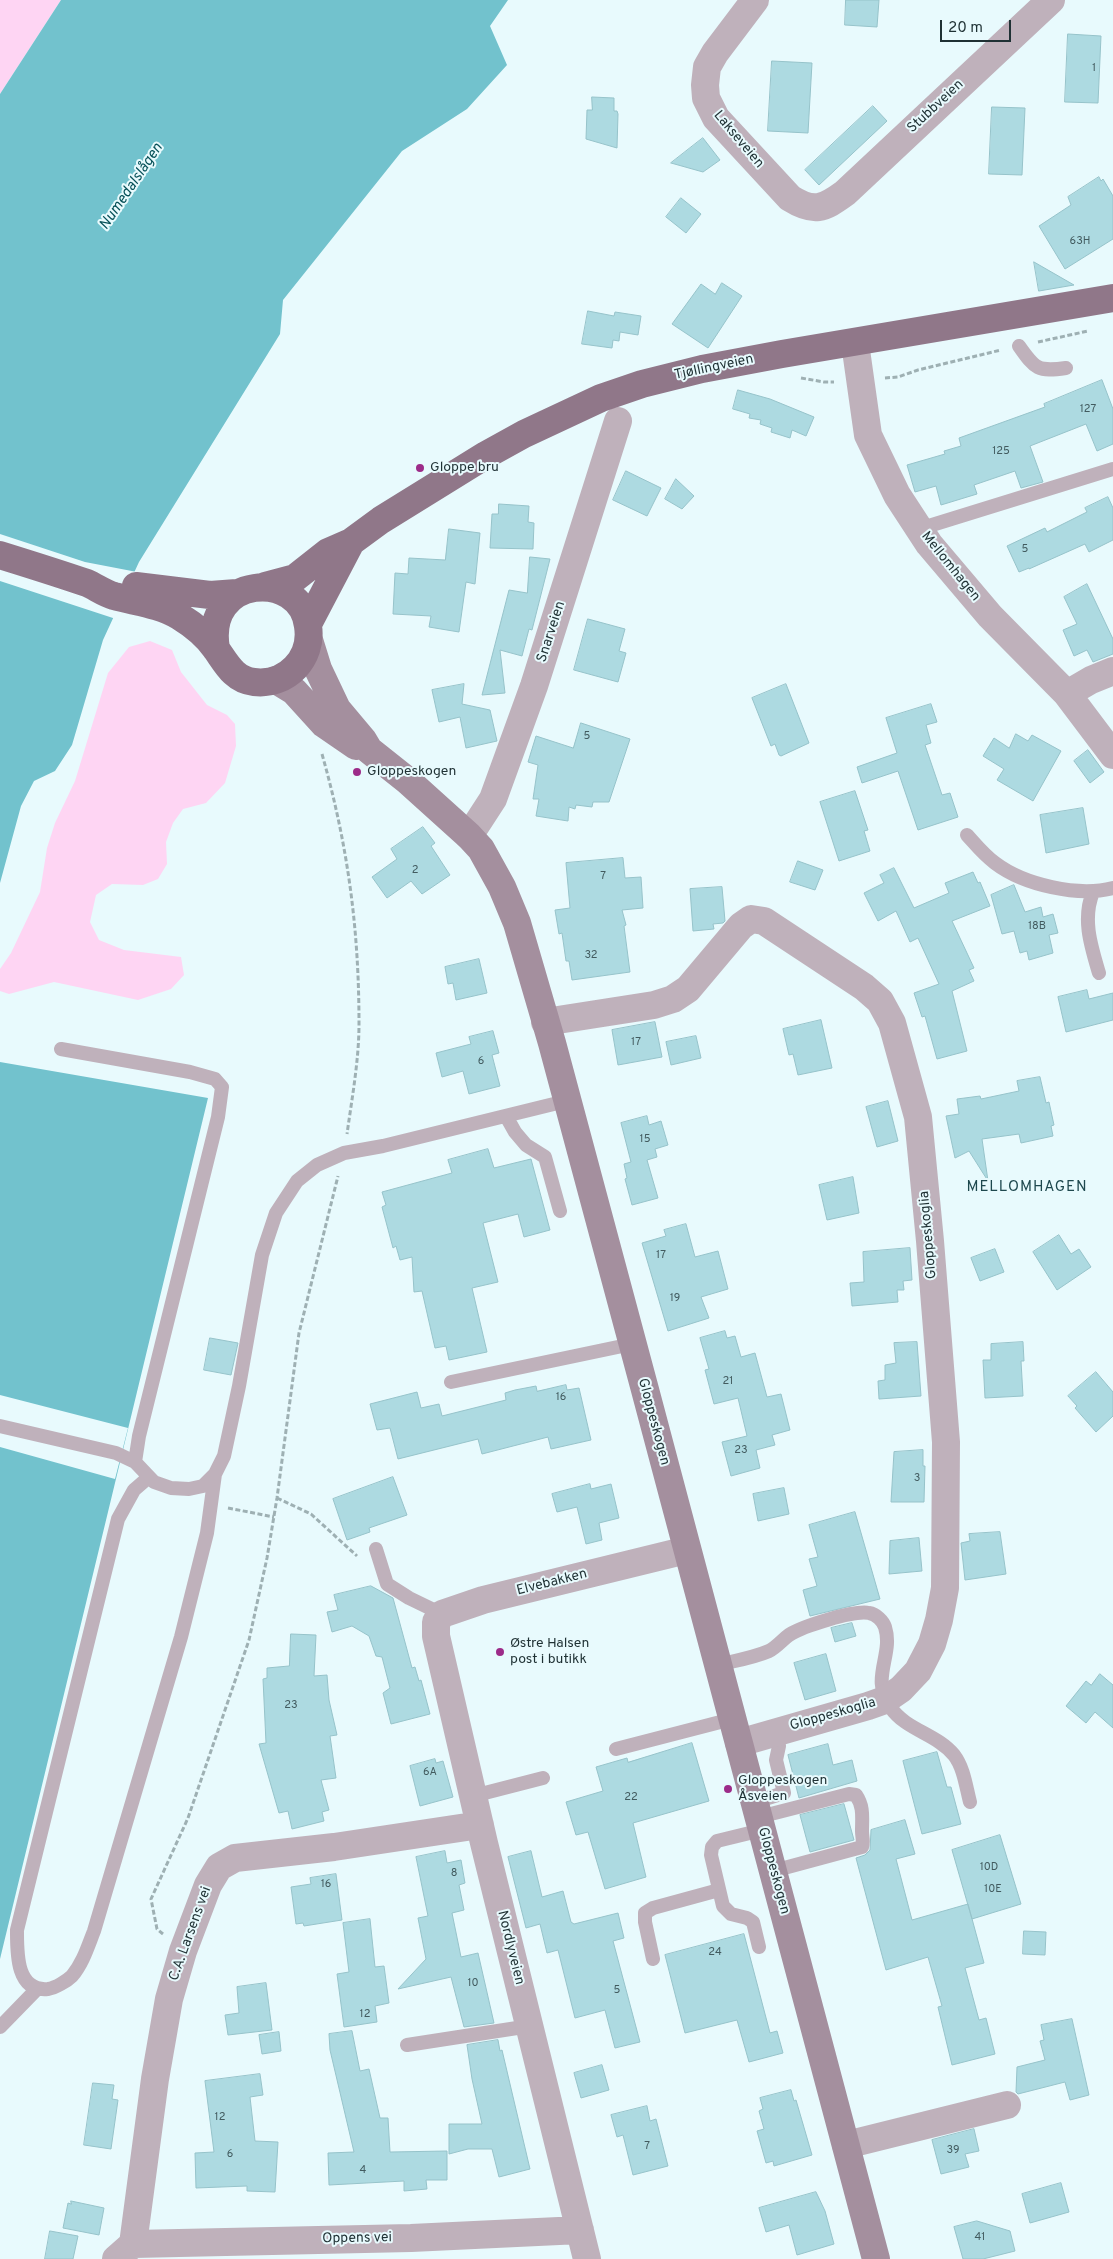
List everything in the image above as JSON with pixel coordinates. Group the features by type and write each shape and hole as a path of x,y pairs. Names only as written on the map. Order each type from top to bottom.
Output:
{"main road":[{"name":"Tjøllingveien","path":"265,586 295,578 328,552 351,542 381,520 486,455 558,416 601,398 642,384 702,369 1113,298"},
{"name":"Tjøllingveien","path":"309,632 351,542"},
{"path":"0,555 89,584 116,583 181,604 210,595 237,593"},
{"path":"181,604 198,630 216,649 228,668 241,678 254,682 276,680 292,672 301,662 309,632 304,611 296,601 278,590 265,586 245,589 237,593 220,610 214,627 216,649"},
{"name":"Gloppeskogen","path":"309,632 318,669 330,697 369,750 408,781 470,836 481,849 506,896 517,923 759,1816 876,2259"},
{"name":"Gloppeskogen","path":"276,680 294,691 324,724 341,738 369,750"}],"street":[{"name":"Lakseveien","path":"755,0 715,53 708,67 705,85 706,98 716,118 790,198 804,207 816,208"},
{"name":"Stubbveien","path":"816,208 830,204 845,193 1051,0"},
{"name":"Mellomhagen","path":"855,343 868,435 897,495 929,544 990,616 1067,694 1113,755"},
{"name":"Snarveien","path":"470,836 493,799 532,692 618,421"},
{"path":"1067,694 1091,680 1113,671"},
{"name":"Gloppeskoglia","path":"545,1022 654,1005 673,999 688,989 741,926 751,919 764,921 864,987 880,1001 892,1023 918,1118 946,1442 945,1588 932,1644 918,1671 901,1689 885,1700 775,1732 735,1731"},
{"name":"Elvebakken","path":"439,1625 483,1600 687,1550"},
{"name":"Nordlyveien","path":"439,1625 473,1796 588,2259"},
{"name":"C.A. Larsens vei","path":"125,2252 169,1999 183,1951 208,1885 219,1867 235,1858 334,1847 480,1825"},
{"path":"846,2146 1007,2105"},
{"name":"Oppens vei","path":"125,2252 580,2230"}],"lane":[{"path":"1019,346 1030,363 1039,369 1066,368"},
{"path":"919,529 1113,468"},
{"path":"968,835 995,864 1015,874 1068,890 1094,892 1113,888"},
{"path":"1094,892 1088,904 1087,916 1089,936 1099,973"},
{"path":"60,1049 190,1072 215,1079 222,1087 218,1117 139,1436 135,1462"},
{"path":"149,1477 134,1490 118,1519 17,1930 17,1951 20,1967 26,1983 37,1989 52,1989 71,1977 84,1958 94,1931 180,1637 206,1533 215,1474 224,1456 239,1386 262,1255 276,1214 297,1181 317,1165 344,1153 383,1146 566,1102"},
{"path":"506,1116 515,1132 526,1145 545,1157 560,1212"},
{"path":"451,1382 632,1344"},
{"path":"0,1426 116,1453 135,1462 154,1482 171,1488 189,1489 203,1486 215,1474"},
{"path":"376,1549 387,1584 409,1598 439,1625"},
{"path":"717,1665 767,1652 788,1635 806,1626 868,1612 878,1617 885,1626 886,1640 881,1688 885,1700 895,1714 946,1747 955,1757 963,1774 970,1802"},
{"path":"616,1748 735,1731"},
{"path":"759,1947 753,1922 747,1918 731,1914 723,1906 711,1855 712,1847 717,1841 759,1816 784,1793 776,1760 779,1746 775,1732"},
{"path":"473,1796 543,1778"},
{"path":"759,1816 849,1794 856,1794 860,1801 864,1817 862,1832 864,1841 862,1847 773,1871"},
{"path":"653,1959 645,1922 645,1913 653,1908 719,1890"},
{"path":"0,2028 37,1989"},
{"path":"407,2045 530,2026"}],"path":[{"path":"797,378 824,382 898,377 918,370 1094,329"},
{"path":"183,1951 158,1929 151,1899 188,1818 249,1640 274,1517 299,1333 344,1153 353,1094 359,1026 354,911 337,810 320,747"},
{"path":"277,1498 311,1514 359,1557"},
{"path":"210,1505 274,1517"}],"shaded area":[{"path":"0,0 61,0 0,94"},
{"path":"150,641 172,650 181,672 207,705 227,715 235,724 236,746 225,783 206,803 183,809 173,823 166,842 167,864 158,879 143,885 112,884 96,895 90,922 99,940 124,950 181,957 184,975 171,989 138,1000 54,982 9,994 0,991 0,969 11,953 40,892 47,848 55,823 75,781 108,673 129,647"}],"water":[{"name":"Numedalslågen","path":"61,0 508,0 490,26 507,65 467,109 402,151 283,300 280,334 139,562 103,640 72,745 55,771 34,781 21,806 0,883 0,94"},
{"path":"0,1062 208,1098 0,1959"}],"pier":[{"path":"0,534 85,562 137,572 116,619 0,581"},
{"path":"0,1395 128,1428 115,1479 0,1447"}],"building":[{"path":"846,0 879,0 877,27 845,25"},
{"path":"1068,34 1101,36 1098,103 1065,102"},
{"path":"772,61 812,63 808,133 768,131"},
{"path":"592,97 614,98 614,111 617,111 618,114 617,148 586,139 587,110 592,110"},
{"path":"873,106 887,121 819,185 805,170"},
{"path":"992,107 1025,108 1022,175 989,174"},
{"path":"703,138 720,160 703,172 671,163"},
{"path":"1099,177 1101,181 1103,179 1113,196 1113,239 1065,269 1039,226 1071,205 1068,197"},
{"path":"681,198 701,214 686,233 666,217"},
{"path":"1034,262 1074,285 1039,291"},
{"path":"722,283 742,296 708,348 672,324 701,284 715,294"},
{"path":"588,311 614,316 615,312 641,316 638,335 620,332 619,341 613,340 612,348 582,344"},
{"path":"1102,380 1113,409 1113,444 1097,451 1086,424 1030,446 1043,482 1021,488 1015,471 974,485 977,494 941,505 936,486 915,492 907,465 945,454 944,451 961,446 959,438 1045,407 1044,404"},
{"path":"738,390 770,399 814,417 806,436 792,430 790,438 771,432 772,428 760,424 761,420 749,418 750,414 733,409"},
{"path":"626,471 661,488 647,516 613,500"},
{"path":"676,479 694,496 682,509 665,499"},
{"path":"1108,497 1113,508 1113,540 1089,552 1085,544 1019,572 1007,546 1045,528 1047,532 1087,512 1085,508"},
{"path":"499,504 529,506 528,522 534,523 533,549 490,548 492,514 498,514"},
{"path":"449,529 480,533 475,584 466,582 459,632 429,627 431,616 393,614 395,573 408,574 409,558 445,560"},
{"path":"530,557 550,559 532,630 529,629 522,656 500,650 505,693 482,695 509,590 527,593"},
{"path":"1087,584 1113,639 1113,654 1093,662 1087,650 1074,656 1063,630 1077,624 1064,597"},
{"path":"588,619 625,629 619,651 626,653 618,682 574,670"},
{"path":"464,684 462,704 490,710 497,741 466,748 460,717 439,722 432,690"},
{"path":"786,684 809,743 781,756 775,744 771,746 752,698"},
{"path":"931,704 937,722 926,725 931,743 925,745 942,795 950,793 958,817 918,830 898,771 862,783 857,767 897,753 886,718"},
{"path":"581,723 630,739 609,802 593,802 592,807 576,805 575,809 569,807 568,821 536,816 539,799 533,799 538,765 528,762 536,736 573,748"},
{"path":"1016,734 1028,741 1032,735 1061,751 1033,801 997,780 1004,769 983,756 994,738 1009,748"},
{"path":"1088,750 1104,772 1090,783 1074,761"},
{"path":"855,791 868,830 864,831 870,851 839,861 820,802"},
{"path":"1083,808 1089,844 1046,853 1040,815"},
{"path":"423,827 435,843 431,846 450,875 422,894 411,881 387,898 372,877 397,859 391,849"},
{"path":"623,858 625,878 641,877 643,908 622,910 626,925 624,926 630,972 572,980 569,961 566,961 562,933 559,934 555,910 570,908 566,863"},
{"path":"798,861 823,870 815,890 790,882"},
{"path":"894,868 914,908 949,893 945,883 973,872 978,883 980,882 990,906 952,921 974,968 969,970 974,981 952,991 967,1051 937,1059 925,1016 922,1017 914,993 939,984 918,938 910,942 896,911 878,921 864,893 884,883 880,875"},
{"path":"1014,885 1025,912 1041,907 1043,917 1053,914 1058,933 1049,935 1053,953 1029,960 1027,951 1020,953 1014,931 1002,934 991,895"},
{"path":"722,887 725,921 713,924 714,929 693,931 690,889"},
{"path":"479,959 487,993 456,1000 453,983 448,984 445,967"},
{"path":"1087,990 1089,999 1113,993 1113,1020 1066,1032 1058,997"},
{"path":"821,1020 832,1068 798,1075 793,1054 789,1055 783,1029"},
{"path":"655,1022 662,1057 618,1065 612,1030"},
{"path":"493,1031 499,1053 492,1055 500,1086 469,1094 463,1071 442,1077 436,1053 471,1044 469,1037"},
{"path":"696,1036 701,1058 671,1065 666,1042"},
{"path":"1040,1077 1046,1103 1049,1102 1054,1125 1051,1126 1053,1136 1021,1143 1019,1134 982,1139 988,1181 969,1151 955,1158 946,1116 959,1114 957,1099 980,1096 981,1099 1019,1091 1017,1081"},
{"path":"888,1101 898,1141 877,1147 866,1107"},
{"path":"647,1116 649,1125 661,1121 668,1145 655,1149 657,1157 647,1160 658,1198 632,1205 625,1179 627,1178 624,1164 631,1162 621,1123"},
{"path":"488,1149 494,1168 531,1159 550,1230 524,1237 518,1214 483,1223 498,1282 472,1288 487,1352 449,1360 446,1346 435,1348 422,1291 414,1292 412,1257 400,1260 396,1246 393,1248 382,1207 386,1205 382,1192 452,1173 448,1160"},
{"path":"853,1177 859,1213 827,1220 819,1185"},
{"path":"686,1224 695,1257 718,1251 728,1289 701,1297 709,1318 668,1331 642,1243 666,1236 664,1230"},
{"path":"1059,1235 1071,1254 1079,1249 1091,1267 1057,1290 1033,1252"},
{"path":"910,1248 912,1280 903,1281 904,1290 897,1290 898,1302 852,1306 850,1283 864,1282 863,1252"},
{"path":"995,1249 1004,1272 980,1281 971,1258"},
{"path":"725,1331 727,1338 735,1336 741,1357 755,1353 767,1397 781,1394 790,1430 772,1435 775,1445 756,1450 760,1468 731,1476 722,1442 747,1436 738,1398 714,1404 705,1370 709,1369 700,1338"},
{"path":"210,1338 238,1343 231,1375 204,1370"},
{"path":"917,1342 921,1396 879,1399 878,1381 885,1380 885,1365 896,1363 894,1343"},
{"path":"1023,1342 1024,1361 1021,1361 1023,1396 985,1398 983,1360 991,1360 991,1344"},
{"path":"1096,1372 1113,1392 1113,1416 1096,1432 1075,1408 1077,1406 1068,1396"},
{"path":"566,1385 567,1390 579,1388 591,1440 551,1449 548,1437 482,1454 478,1439 398,1459 390,1428 377,1430 370,1404 417,1392 421,1408 439,1404 442,1416 506,1400 505,1393 515,1390 536,1386 537,1391"},
{"path":"923,1450 923,1466 925,1466 924,1502 891,1502 894,1452"},
{"path":"393,1477 407,1515 369,1528 370,1532 347,1540 333,1499"},
{"path":"590,1484 591,1489 611,1484 619,1518 599,1523 602,1540 586,1544 577,1507 557,1512 552,1494"},
{"path":"784,1488 789,1514 758,1521 753,1494"},
{"path":"855,1512 880,1599 810,1616 803,1590 817,1586 809,1559 818,1557 809,1525"},
{"path":"1000,1532 1006,1574 965,1580 961,1543 970,1541 969,1534"},
{"path":"919,1538 922,1571 889,1574 890,1541"},
{"path":"371,1586 393,1598 412,1668 415,1667 419,1681 421,1680 430,1714 391,1724 383,1693 390,1688 382,1657 376,1656 369,1636 352,1626 332,1632 327,1612 338,1610 334,1595"},
{"path":"852,1623 856,1636 835,1642 831,1628"},
{"path":"291,1634 316,1635 314,1676 327,1675 329,1700 337,1735 330,1736 336,1778 321,1780 329,1810 322,1812 324,1821 292,1829 288,1811 279,1813 259,1744 266,1743 263,1679 267,1678 267,1668 289,1666"},
{"path":"826,1654 836,1691 805,1700 794,1663"},
{"path":"1100,1674 1113,1685 1113,1728 1095,1712 1086,1723 1066,1706 1086,1681 1091,1685"},
{"path":"692,1743 709,1801 633,1823 646,1877 605,1889 588,1832 576,1835 566,1802 603,1791 596,1767 627,1758 628,1762"},
{"path":"828,1744 833,1765 852,1760 857,1781 799,1798 788,1755"},
{"path":"937,1752 947,1787 951,1787 961,1824 922,1834 903,1761"},
{"path":"435,1759 436,1763 443,1761 453,1797 420,1806 410,1766"},
{"path":"844,1804 854,1840 810,1852 800,1815"},
{"path":"905,1820 915,1854 896,1859 912,1920 968,1904 984,1963 965,1968 979,2020 986,2018 995,2054 952,2065 938,2007 942,2006 928,1957 886,1970 856,1858 865,1855 870,1850 871,1830"},
{"path":"1000,1835 1021,1904 972,1919 952,1850"},
{"path":"445,1851 447,1863 461,1860 465,1883 459,1885 464,1910 452,1913 461,1957 478,1953 494,2023 464,2027 451,1977 398,1989 426,1959 418,1918 428,1916 416,1857"},
{"path":"531,1851 542,1897 563,1891 571,1922 574,1924 618,1913 624,1938 613,1941 640,2042 615,2048 605,2010 575,2018 558,1950 547,1953 540,1924 526,1928 508,1857"},
{"path":"336,1874 342,1920 304,1926 303,1923 296,1924 291,1887 311,1884 310,1878"},
{"path":"370,1919 375,1967 384,1966 389,2003 375,2006 377,2022 344,2027 337,1974 349,1972 343,1923"},
{"path":"1024,1931 1046,1932 1045,1955 1023,1954"},
{"path":"744,1934 770,2033 777,2031 783,2053 749,2062 737,2020 685,2033 665,1955"},
{"path":"266,1983 272,2030 228,2035 225,2015 239,2013 237,1987"},
{"path":"1072,2019 1089,2095 1070,2100 1065,2082 1018,2094 1016,2092 1017,2067 1045,2060 1040,2041 1044,2040 1041,2025"},
{"path":"352,2031 360,2071 369,2069 380,2118 388,2118 390,2152 447,2151 447,2180 426,2180 427,2189 404,2191 404,2181 329,2185 328,2153 354,2152 330,2050 329,2034"},
{"path":"279,2032 281,2051 262,2054 259,2035"},
{"path":"498,2040 530,2169 499,2177 492,2149 468,2149 449,2154 449,2124 482,2124 467,2045"},
{"path":"602,2065 609,2090 581,2098 574,2073"},
{"path":"260,2074 263,2095 250,2097 255,2141 278,2142 275,2192 247,2191 247,2186 196,2188 195,2153 214,2152 205,2081"},
{"path":"93,2083 114,2085 112,2099 118,2100 111,2149 84,2145"},
{"path":"791,2090 794,2101 796,2100 812,2155 774,2166 773,2161 766,2163 757,2131 764,2129 759,2111 763,2109 760,2098"},
{"path":"647,2106 650,2121 656,2119 668,2166 633,2175 623,2135 617,2137 611,2115"},
{"path":"974,2129 979,2151 965,2154 969,2167 941,2174 932,2140"},
{"path":"1061,2183 1069,2212 1030,2223 1022,2194"},
{"path":"816,2192 825,2211 834,2244 797,2255 789,2225 766,2232 759,2208"},
{"path":"71,2201 104,2208 99,2235 63,2228 68,2203 71,2204"},
{"path":"977,2221 1010,2231 1015,2251 983,2259 963,2259 954,2227"},
{"path":"50,2231 78,2236 73,2259 45,2259"}],"place":[{"name":"Gloppe bru","path":"420,468"},
{"name":"Gloppeskogen","path":"357,772"},
{"name":"Østre Halsen post i butikk","path":"500,1652"},
{"name":"Gloppeskogen Åsveien","path":"728,1789"}],"district":[{"name":"MELLOMHAGEN","path":"1027,1188"}]}
